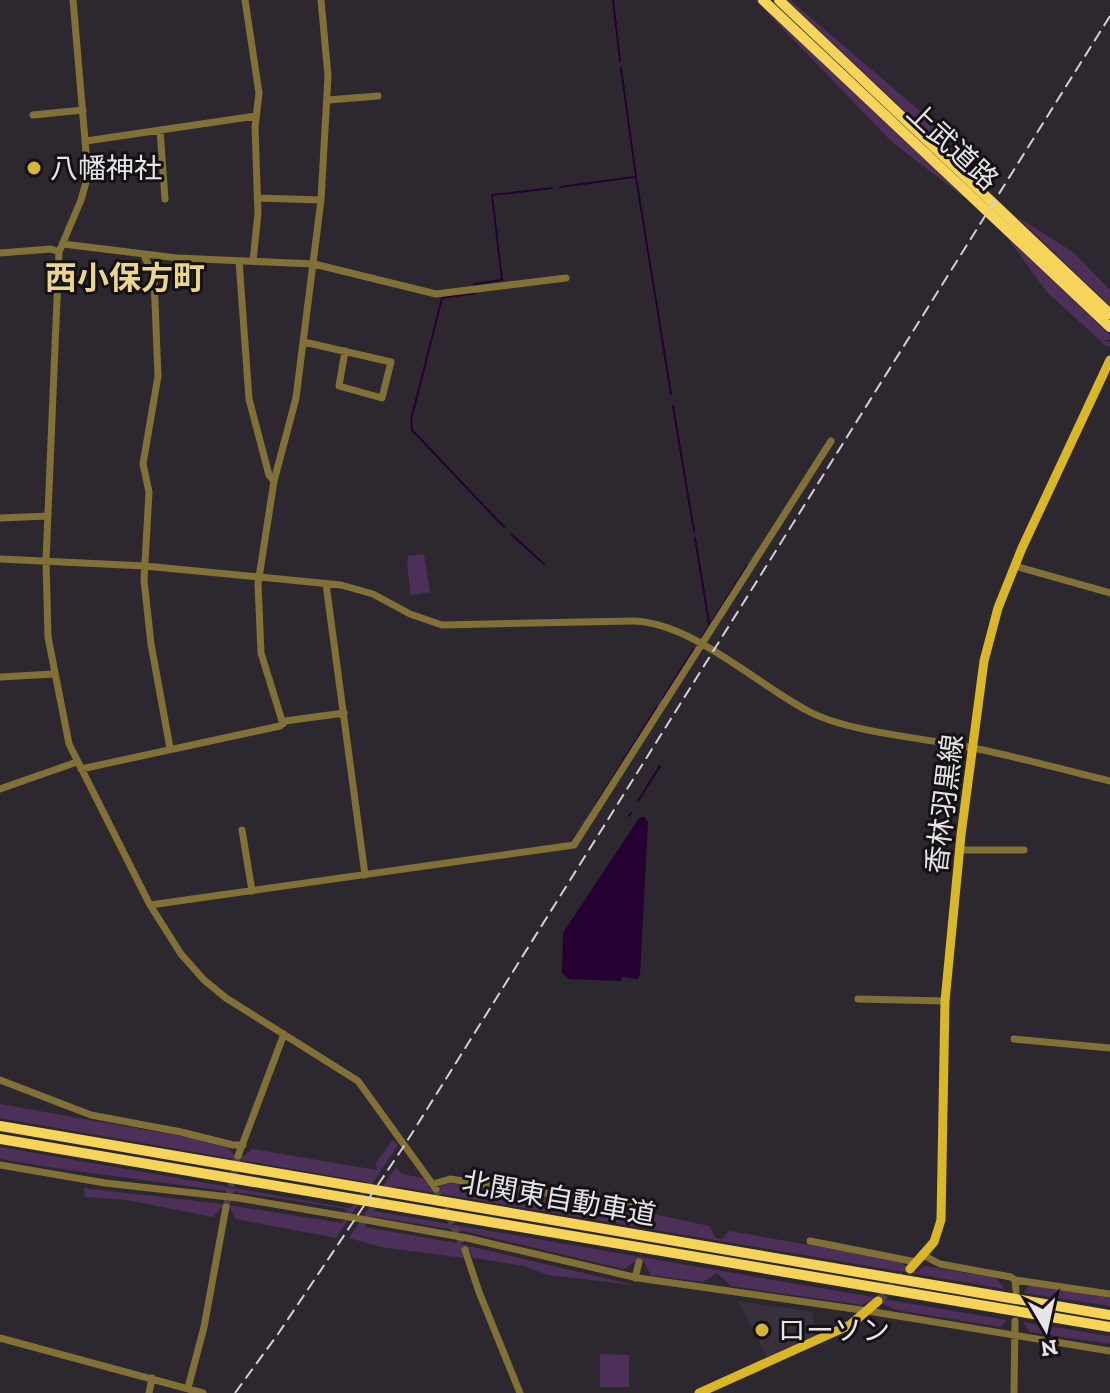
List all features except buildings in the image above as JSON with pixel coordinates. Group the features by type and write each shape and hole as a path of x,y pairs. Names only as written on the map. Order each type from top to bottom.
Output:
{"highway":[{"name":"上武道路","path":"763,0 980,197"},
{"name":"上武道路","path":"779,0 1110,327"},
{"name":"上武道路","path":"1000,216 1110,314"},
{"name":"北関東自動車道","path":"0,1126 1110,1315"},
{"name":"北関東自動車道","path":"0,1139 1110,1327"}],"main road":[{"name":"香林羽黒線","path":"916,1262 936,1237 941,1220 945,1001 972,748 990,635 1015,566 1110,360"},
{"path":"699,1393 850,1325 878,1301"}],"street":[{"path":"73,0 88,175 61,248 46,561 48,637 66,732 79,765 150,905 172,941 204,980 226,998 358,1081 434,1187 450,1179 626,1205 640,1209 640,1223"},
{"path":"245,0 259,93 253,261"},
{"path":"283,724 261,653 259,576 274,481 293,409 321,200 328,100 321,0"},
{"path":"328,100 378,96"},
{"path":"33,115 83,110"},
{"path":"86,141 256,116"},
{"path":"160,130 165,199"},
{"path":"257,198 321,200"},
{"path":"0,253 61,248 314,264 439,294 566,278"},
{"path":"144,255 154,278 158,376 143,464 149,492 144,580 151,644 170,748"},
{"path":"239,261 249,399 269,475 274,481"},
{"path":"304,342 345,351 391,362 382,398 339,386 345,351"},
{"path":"150,905 574,845 831,441"},
{"path":"0,518 48,516"},
{"path":"0,559 145,566 326,584 373,594 410,614 442,625 638,621 668,627 703,645 816,715 839,723 972,748 1110,781"},
{"path":"1015,566 1110,593"},
{"path":"326,584 365,875"},
{"path":"0,677 54,674"},
{"path":"0,789 79,765 344,713"},
{"path":"242,830 252,891"},
{"path":"960,850 1024,850"},
{"path":"858,999 945,1001"},
{"path":"238,1156 284,1034"},
{"path":"1014,1039 1110,1048"},
{"path":"0,1080 91,1115 243,1145"},
{"path":"0,1165 370,1220 467,1238 635,1278 868,1311 1110,1351"},
{"path":"188,1388 204,1327 226,1207"},
{"path":"810,1241 1007,1276 1015,1280 1110,1294"},
{"path":"465,1250 520,1393"},
{"path":"635,1278 639,1262"},
{"path":"1015,1280 1016,1291"},
{"path":"1014,1393 1015,1321"},
{"path":"0,1338 203,1393"},
{"path":"149,1393 152,1378"}],"shaded area":[{"path":"757,0 965,198 892,142"},
{"path":"787,0 926,116 976,178"},
{"path":"1016,216 1073,252 1110,290 1110,306"},
{"path":"1006,236 1110,335 1110,339 1103,341 1110,342 1110,346 1106,346 1047,292"},
{"path":"424,554 430,592 411,595 408,556"},
{"path":"644,817 648,822 640,975 638,979 622,977 621,981 569,979 562,973 563,933 639,818"},
{"path":"0,1104 203,1140 242,1157 253,1149 377,1170 376,1162 393,1140 398,1145 336,1238 236,1219 230,1208 222,1207 213,1217 127,1200 85,1197 84,1188 222,1204 342,1223 349,1213 345,1209 0,1159 0,1147 348,1208 352,1207 367,1182 0,1118"},
{"path":"396,1167 402,1174 423,1178 432,1190 441,1189 440,1186 449,1183 629,1210 637,1222 645,1223 654,1214 709,1226 716,1238 722,1239 729,1231 901,1261 917,1272 925,1266 996,1278 1005,1289 400,1187 389,1187 374,1211 1006,1320 1000,1327 897,1310 874,1300 862,1305 731,1286 717,1273 703,1282 651,1275 644,1262 636,1261 624,1269 468,1232 370,1216 365,1227 456,1243 634,1285 548,1275 524,1266 473,1258 470,1250 461,1251 464,1258 381,1247 349,1238"},
{"path":"1030,1284 1110,1298 1110,1306 1024,1293"},
{"path":"738,1301 812,1312 817,1336 767,1357"},
{"path":"1023,1322 1110,1336 1110,1344 1030,1332"},
{"path":"600,1354 629,1355 629,1387 600,1387"}],"waterway":[{"path":"613,0 620,61"},
{"path":"621,68 671,394"},
{"path":"560,187 634,177"},
{"path":"474,284 502,280 492,195 552,188"},
{"path":"475,293 442,298 411,420 412,430 504,527"},
{"path":"673,406 694,531"},
{"path":"511,534 544,564"},
{"path":"695,538 709,623"},
{"path":"703,636 747,566"},
{"path":"663,698 694,649"},
{"path":"595,806 657,707"},
{"path":"638,801 660,766"},
{"path":"644,1222 653,1214"}],"tunnel":[{"path":"226,1207 238,1156"},
{"path":"436,1189 465,1250"},
{"path":"878,1301 910,1269"}],"railway":[{"path":"235,1393 404,1146 1110,16"}],"place":[{"name":"八幡神社","path":"34,168"},
{"name":"ローソン","path":"762,1330"}],"district":[{"name":"西小保方町","path":"125,278"}]}
